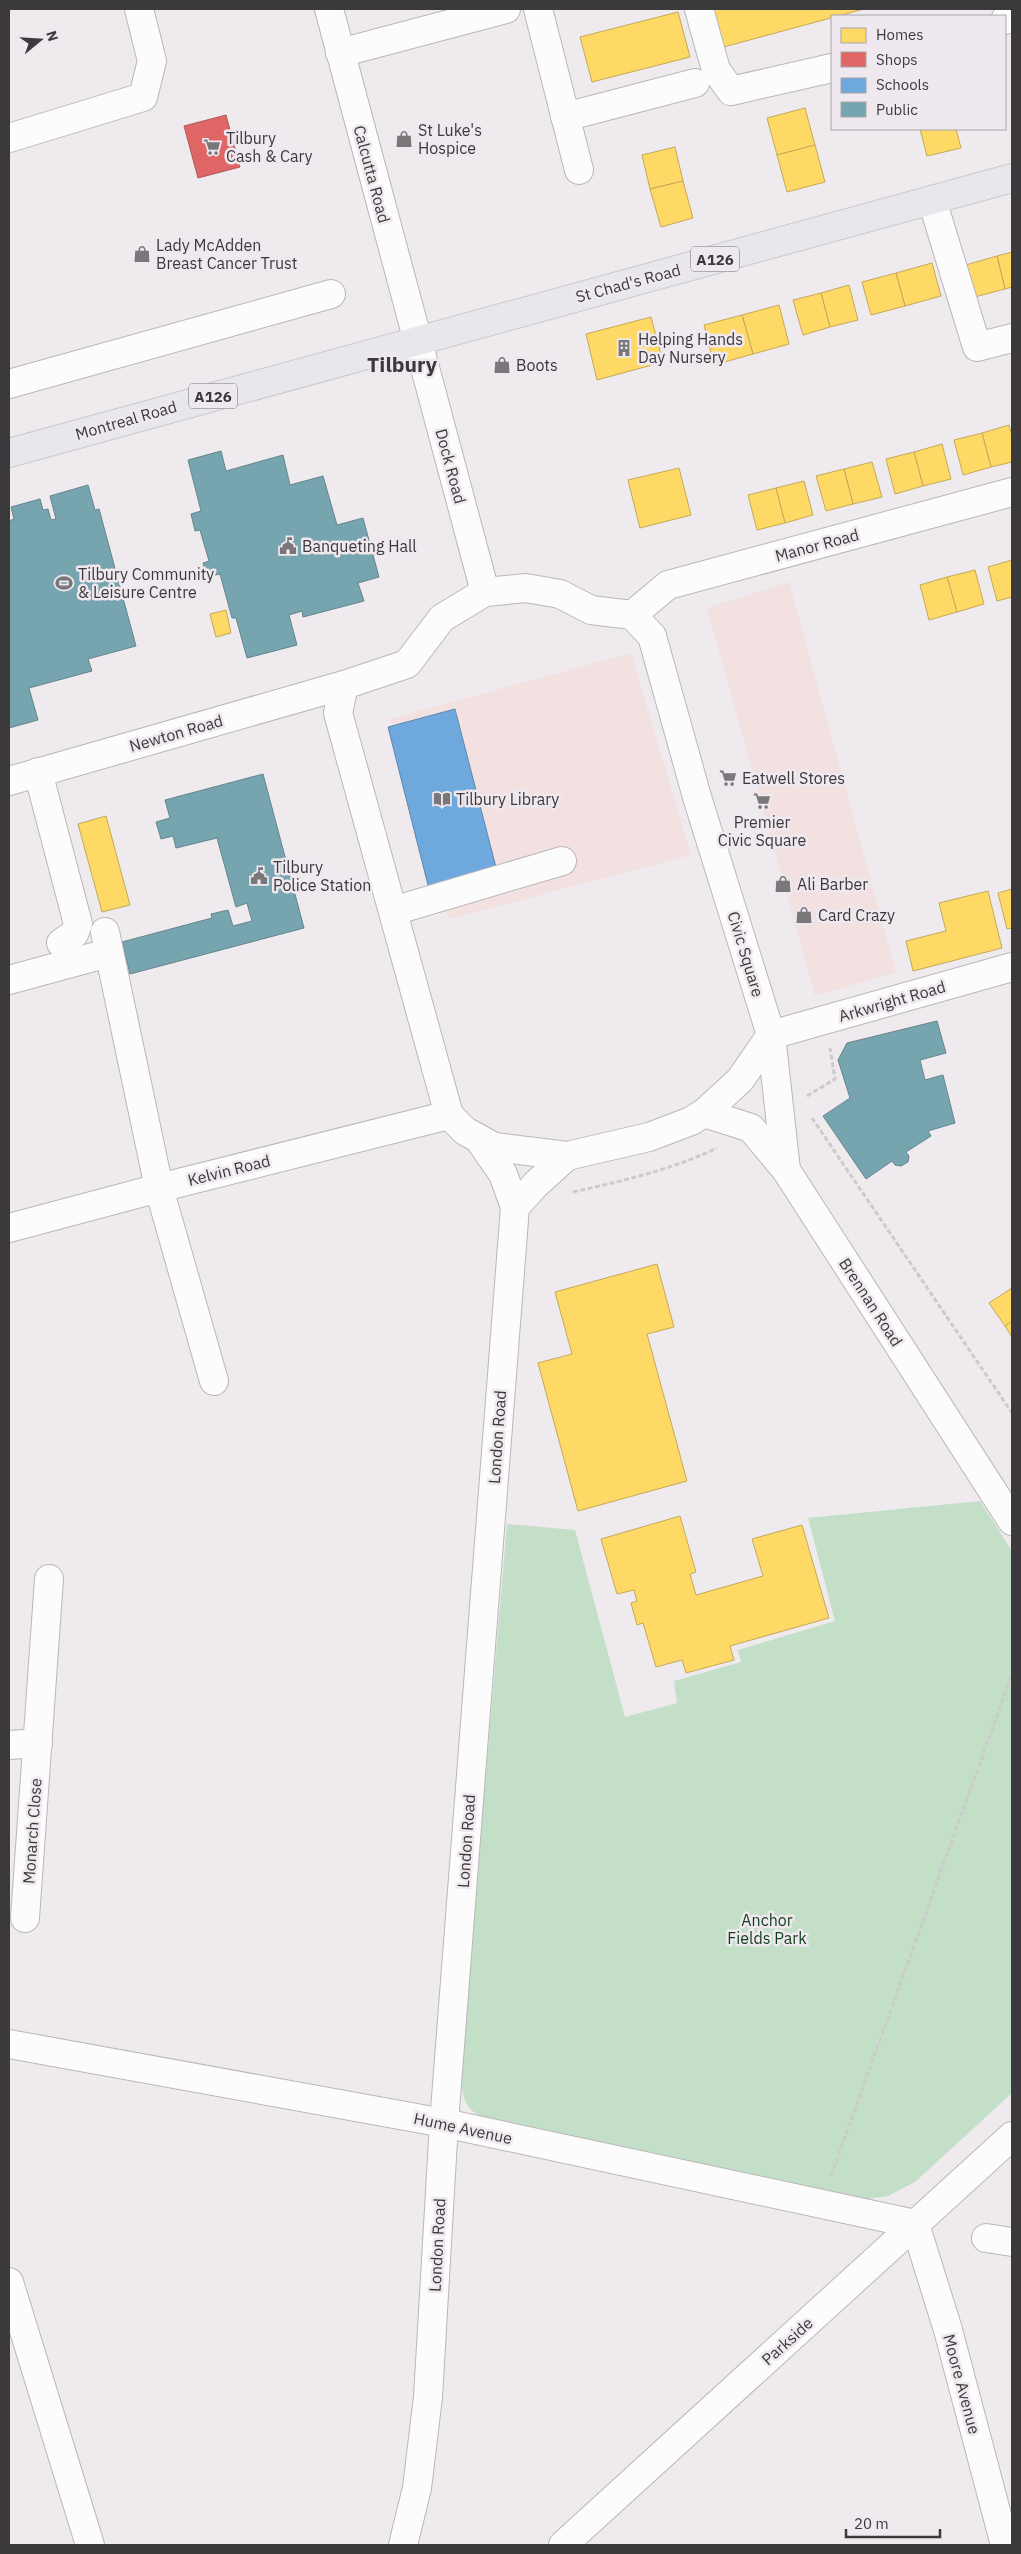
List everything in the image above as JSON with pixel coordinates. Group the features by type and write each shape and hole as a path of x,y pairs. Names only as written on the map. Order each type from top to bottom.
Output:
{"main road":[{"name":"St Chad's Road","path":"417,340 1012,178"},
{"name":"Montreal Road","path":"9,453 417,340"}],"street":[{"path":"9,138 143,97 152,61 139,9"},
{"name":"Calcutta Road","path":"329,9 417,340"},
{"path":"340,53 506,9"},
{"path":"538,9 578,170"},
{"path":"699,9 716,70 731,91 831,68"},
{"path":"566,117 695,83"},
{"path":"932,200 977,347 1012,338"},
{"path":"9,384 331,294"},
{"name":"Dock Road","path":"417,340 484,592"},
{"name":"Manor Road","path":"632,615 668,585 1012,492"},
{"path":"632,615 591,610 560,594 526,588 484,592 442,618 407,664 344,685 338,713 449,1115 466,1131 494,1147 567,1156 649,1137 690,1121 704,1113 740,1080 771,1035"},
{"name":"Civic Square","path":"632,615 652,636 697,797 771,1035 786,1170"},
{"name":"Newton Road","path":"9,781 344,685"},
{"path":"38,772 78,924 74,934 61,944"},
{"path":"393,911 562,861"},
{"path":"9,980 106,942 159,1188 214,1381"},
{"name":"Arkwright Road","path":"771,1035 1012,967"},
{"name":"Brennan Road","path":"704,1113 751,1128 786,1170 1012,1521"},
{"name":"Kelvin Road","path":"9,1228 449,1115"},
{"path":"478,1138 503,1174 515,1207 536,1184 567,1156"},
{"name":"London Road","path":"403,2545 417,2488 428,2397 444,2123 515,1207"},
{"name":"Monarch Close","path":"25,1918 50,1579"},
{"path":"9,1745 38,1744"},
{"name":"Hume Avenue","path":"9,2044 444,2123 915,2224"},
{"name":"Parkside","path":"562,2545 1012,2136"},
{"name":"Moore Avenue","path":"915,2224 948,2330 1005,2545"},
{"path":"986,2238 1012,2242"},
{"path":"9,2282 90,2545"}],"path":[{"path":"803,1098 834,1079 830,1045"},
{"path":"809,1115 1012,1413"},
{"path":"568,1194 630,1180 690,1161 719,1147"},
{"path":"820,2204 1012,1674"}],"shaded area":[{"path":"789,582 896,972 815,996 707,608"},
{"path":"631,653 691,855 449,919 390,719"}],"green space":[{"name":"Anchor Fields Park","path":"980,1501 1012,1551 1012,2093 915,2182 888,2196 868,2199 499,2124 488,2120 472,2110 464,2098 461,2068 507,1524 575,1530 625,1717 677,1703 674,1681 741,1662 738,1650 835,1621 808,1518"}],"building: Homes":[{"path":"718,9 864,9 842,15 831,15 831,18 720,48 710,11"},
{"path":"678,12 690,57 592,82 580,37"},
{"path":"805,108 815,145 777,155 767,118"},
{"path":"920,130 956,130 961,148 927,156"},
{"path":"815,145 825,182 787,192 777,155"},
{"path":"675,147 683,181 650,189 642,155"},
{"path":"683,181 693,218 661,227 650,189"},
{"path":"1012,252 1012,287 1005,289 997,256"},
{"path":"997,256 1005,289 971,298 962,266"},
{"path":"932,263 941,296 905,306 896,273"},
{"path":"896,273 905,306 871,315 862,282"},
{"path":"849,285 858,320 830,327 821,293"},
{"path":"821,293 830,327 803,335 793,300"},
{"path":"779,305 789,344 753,354 742,315"},
{"path":"742,315 753,354 714,365 704,325"},
{"name":"Helping Hands Day Nursery","path":"651,317 663,362 597,380 586,334"},
{"path":"1009,425 1012,436 1012,462 991,467 982,433"},
{"path":"982,433 991,467 963,475 954,440"},
{"path":"942,444 951,479 923,486 914,452"},
{"path":"914,452 923,486 895,494 886,459"},
{"path":"872,462 882,497 853,504 844,469"},
{"path":"679,468 691,515 640,528 628,480"},
{"path":"844,469 853,504 826,511 816,476"},
{"path":"804,481 813,515 785,523 776,488"},
{"path":"776,488 785,523 757,530 748,495"},
{"path":"1012,560 1012,597 997,601 988,567"},
{"path":"975,570 984,604 957,612 947,577"},
{"path":"947,577 957,612 929,620 920,585"},
{"path":"226,610 231,633 216,637 210,614"},
{"path":"106,816 130,905 102,912 78,824"},
{"path":"1012,889 1012,928 1007,929 998,893"},
{"path":"988,891 1002,948 913,971 906,941 946,931 939,903"},
{"path":"657,1264 674,1327 647,1334 687,1481 578,1511 538,1363 572,1354 555,1292"},
{"path":"1012,1288 1012,1321 1005,1326 989,1303"},
{"path":"1012,1321 1012,1337 1005,1326"},
{"path":"680,1516 696,1572 690,1574 696,1595 763,1576 752,1539 802,1525 829,1618 730,1646 734,1660 686,1673 682,1660 656,1667 643,1623 637,1625 631,1603 637,1601 634,1590 617,1594 601,1539"}],"building: Shops":[{"name":"Tilbury Cash & Cary","path":"226,115 240,167 198,178 184,126"}],"building: Schools":[{"name":"Tilbury Library","path":"455,709 497,871 429,889 388,727"}],"building: Public":[{"name":"Banqueting Hall","path":"221,451 226,471 283,455 290,485 323,476 337,525 363,518 379,577 358,583 364,601 303,617 302,611 289,615 297,645 247,658 236,618 232,618 220,574 207,577 203,563 209,561 200,530 195,531 191,514 201,511 188,460"},
{"name":"Tilbury Community & Leisure Centre","path":"88,485 95,510 99,509 136,646 88,659 92,671 29,688 38,720 9,728 9,521 14,519 11,507 40,499 43,510 48,509 51,520 56,519 50,496"},
{"name":"Tilbury Police Station","path":"263,774 304,928 130,974 122,942 212,918 211,914 228,910 233,926 252,921 247,903 236,907 217,838 176,848 173,836 161,839 156,822 170,818 165,800"},
{"path":"937,1021 946,1053 920,1060 925,1080 943,1075 955,1123 928,1131 931,1136 906,1152 909,1156 908,1162 901,1166 895,1165 892,1161 866,1179 823,1116 850,1098 838,1060 847,1043"}],"place":[{"name":"St Luke's Hospice","path":"404,139"},
{"name":"Tilbury Cash & Cary","path":"212,147"},
{"name":"Lady McAdden Breast Cancer Trust","path":"142,254"},
{"name":"Helping Hands Day Nursery","path":"624,348"},
{"name":"Boots","path":"502,365"},
{"name":"Banqueting Hall","path":"288,546"},
{"name":"Tilbury Community & Leisure Centre","path":"64,583"},
{"name":"Eatwell Stores","path":"728,778"},
{"name":"Tilbury Library","path":"442,799"},
{"name":"Premier Civic Square","path":"762,801"},
{"name":"Tilbury Police Station","path":"259,876"},
{"name":"Ali Barber","path":"783,884"},
{"name":"Card Crazy","path":"804,915"}],"district":[{"name":"Tilbury","path":"402,364"}]}
